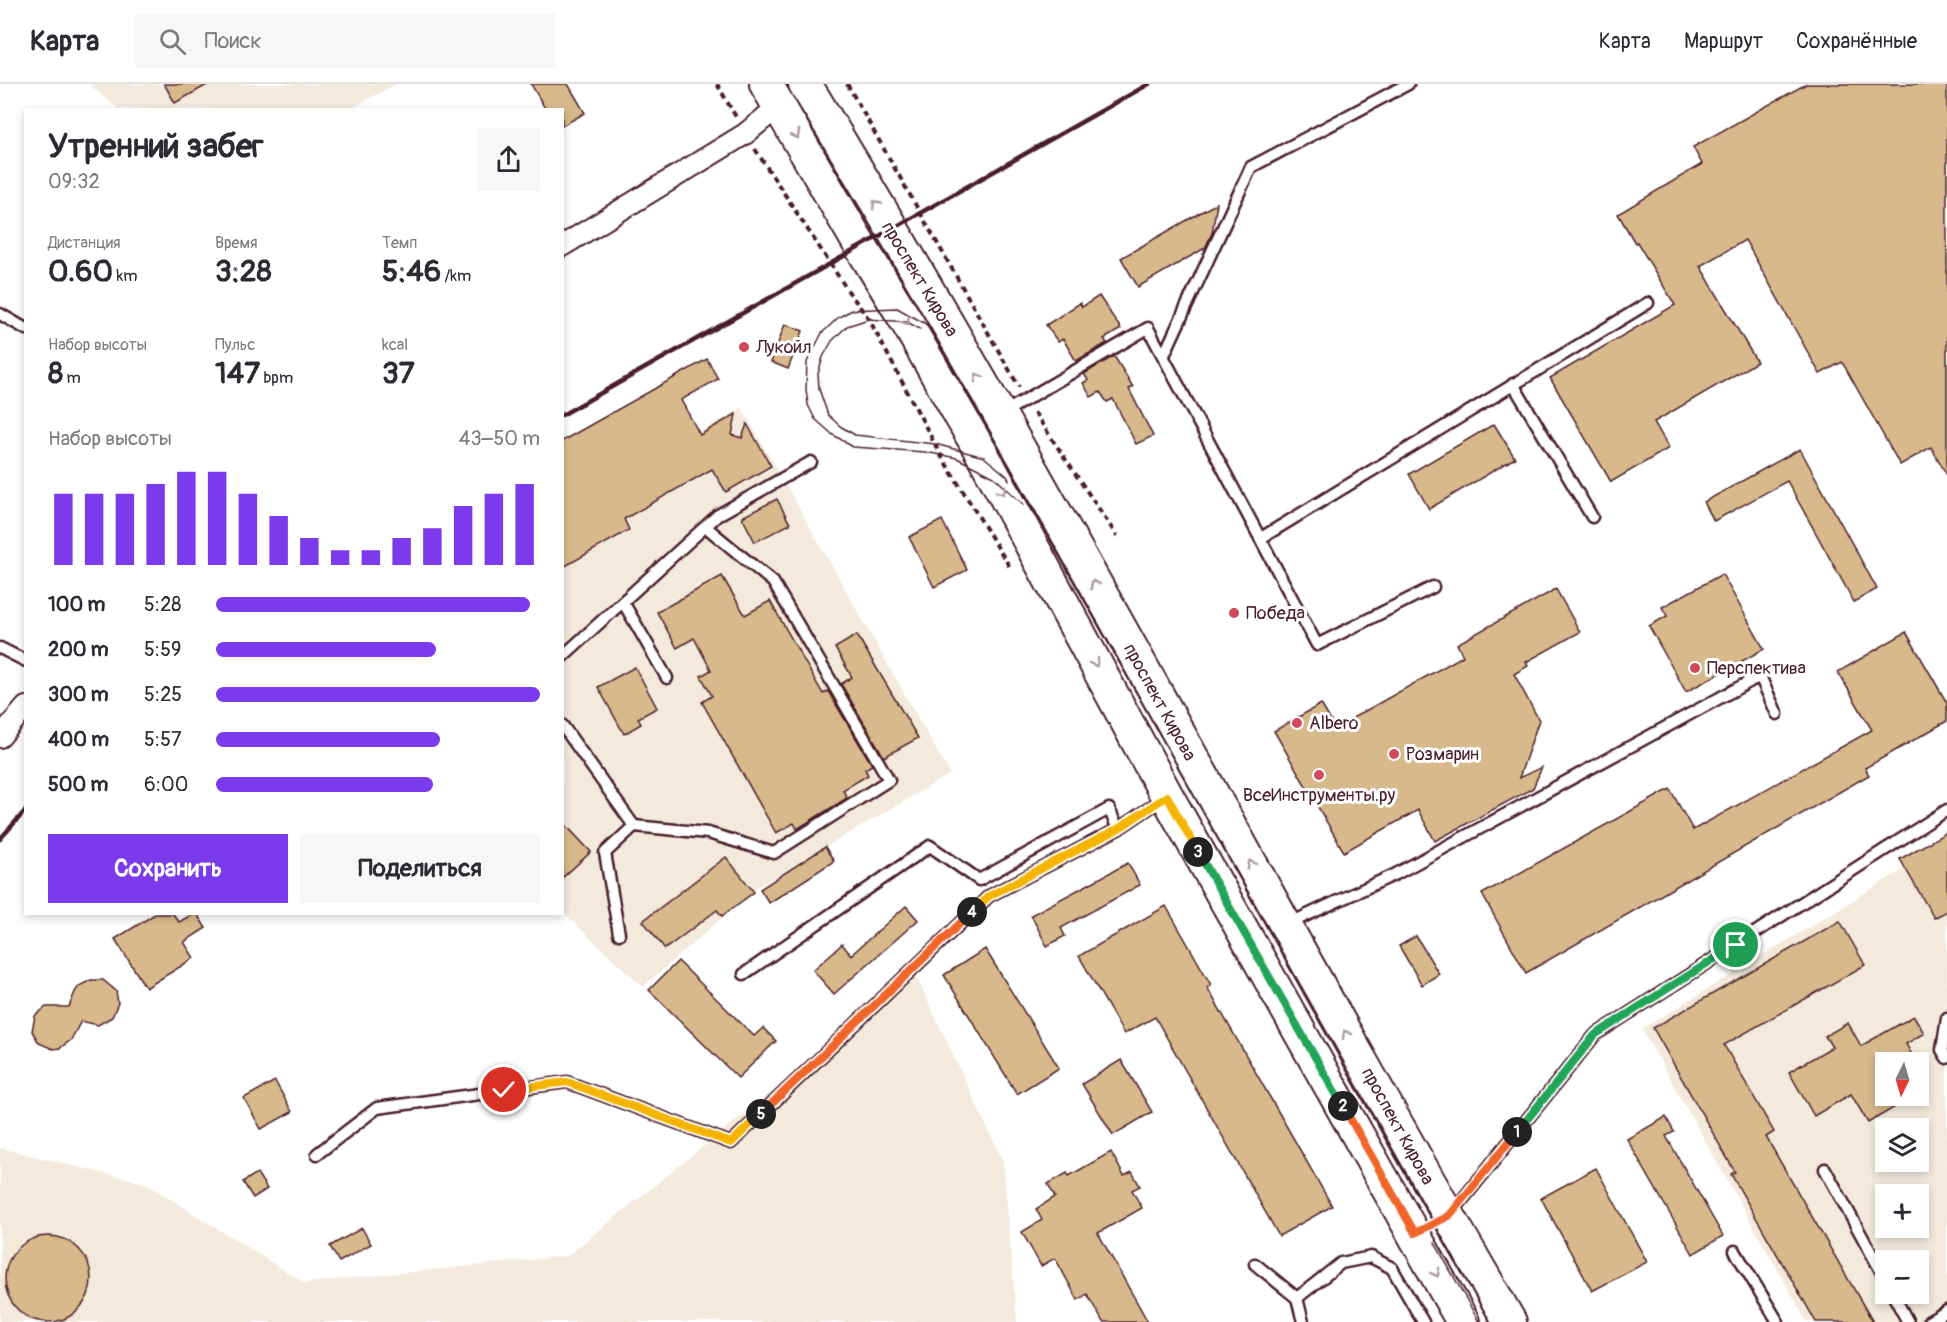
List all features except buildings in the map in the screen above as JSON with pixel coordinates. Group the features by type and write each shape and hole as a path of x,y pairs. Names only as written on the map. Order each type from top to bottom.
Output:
{"main road":[{"name":"проспект Кирова","path":"805,84 1013,407 1285,926 1510,1322"},
{"name":"проспект Кирова","path":"773,95 984,457 1167,796 1415,1233 1463,1322"},
{"path":"1415,1233 1449,1216"}],"street":[{"path":"564,245 745,134 773,95"},
{"path":"0,737 24,709"}],"lane":[{"path":"1164,355 1251,167 1408,84"},
{"path":"1261,538 1648,303"},
{"path":"0,314 24,328"},
{"path":"1013,407 1148,328 1317,645 1434,587"},
{"path":"1513,384 1592,517"},
{"path":"564,655 718,515 811,462"},
{"path":"619,934 605,853 634,826 708,833 774,854 889,780 773,582 706,527"},
{"path":"623,602 667,678"},
{"path":"0,648 24,660"},
{"path":"1285,926 1396,874 1760,676 1777,714"},
{"path":"564,728 634,826"},
{"path":"317,1154 377,1108 567,1082 731,1143 989,896 1118,829 1167,796"},
{"path":"744,975 930,846 979,880 1108,809 1118,829"},
{"path":"1449,1216 1595,1035 1947,810"},
{"path":"1947,1018 1942,1050 1947,1058"},
{"path":"1825,1169 1875,1260"},
{"path":"1735,1251 1778,1322"},
{"path":"1297,1298 1341,1263 1371,1257 1392,1268 1423,1322"},
{"path":"1255,1264 1297,1298 1303,1322"},
{"path":"1898,1304 1908,1322"},
{"path":"1928,1322 1947,1311"}],"path":[{"path":"717,84 745,134 869,320 940,454 1011,569"},
{"path":"847,84 1013,407 1117,536"}],"shaded area":[{"path":"89,84 396,84 353,108 117,108"},
{"path":"742,408 950,774 756,888 643,987 564,913 564,509"},
{"path":"1947,843 1947,1322 1807,1322 1642,1029"},
{"path":"916,976 1003,1161 1017,1322 0,1322 0,1148 145,1183 304,1283 567,1256"}],"tram line":[{"path":"1024,505 994,477 957,458 925,452 853,447 832,434 815,419 808,405 806,389 807,362 822,333 839,317 852,310 897,308 926,324 1012,472 1490,1322"},
{"path":"920,329 907,322 869,319 847,326 832,341 823,357 818,374 819,389 828,415 855,435 935,444 984,457 1009,480"},
{"path":"1435,1243 1479,1322"}],"railway":[{"path":"564,414 1149,84"},
{"path":"0,839 24,812"}],"place":[{"name":"Лукойл","path":"744,347"},
{"name":"Победа","path":"1234,613"},
{"name":"Перспектива","path":"1695,668"},
{"name":"Albero","path":"1297,723"},
{"name":"Розмарин","path":"1394,754"},
{"name":"ВсеИнструменты.ру","path":"1319,775"}],"route":[{"path":"504,1090 567,1082 731,1143 989,896 1118,829 1167,796 1415,1233 1449,1216 1595,1035 1736,945"}]}
